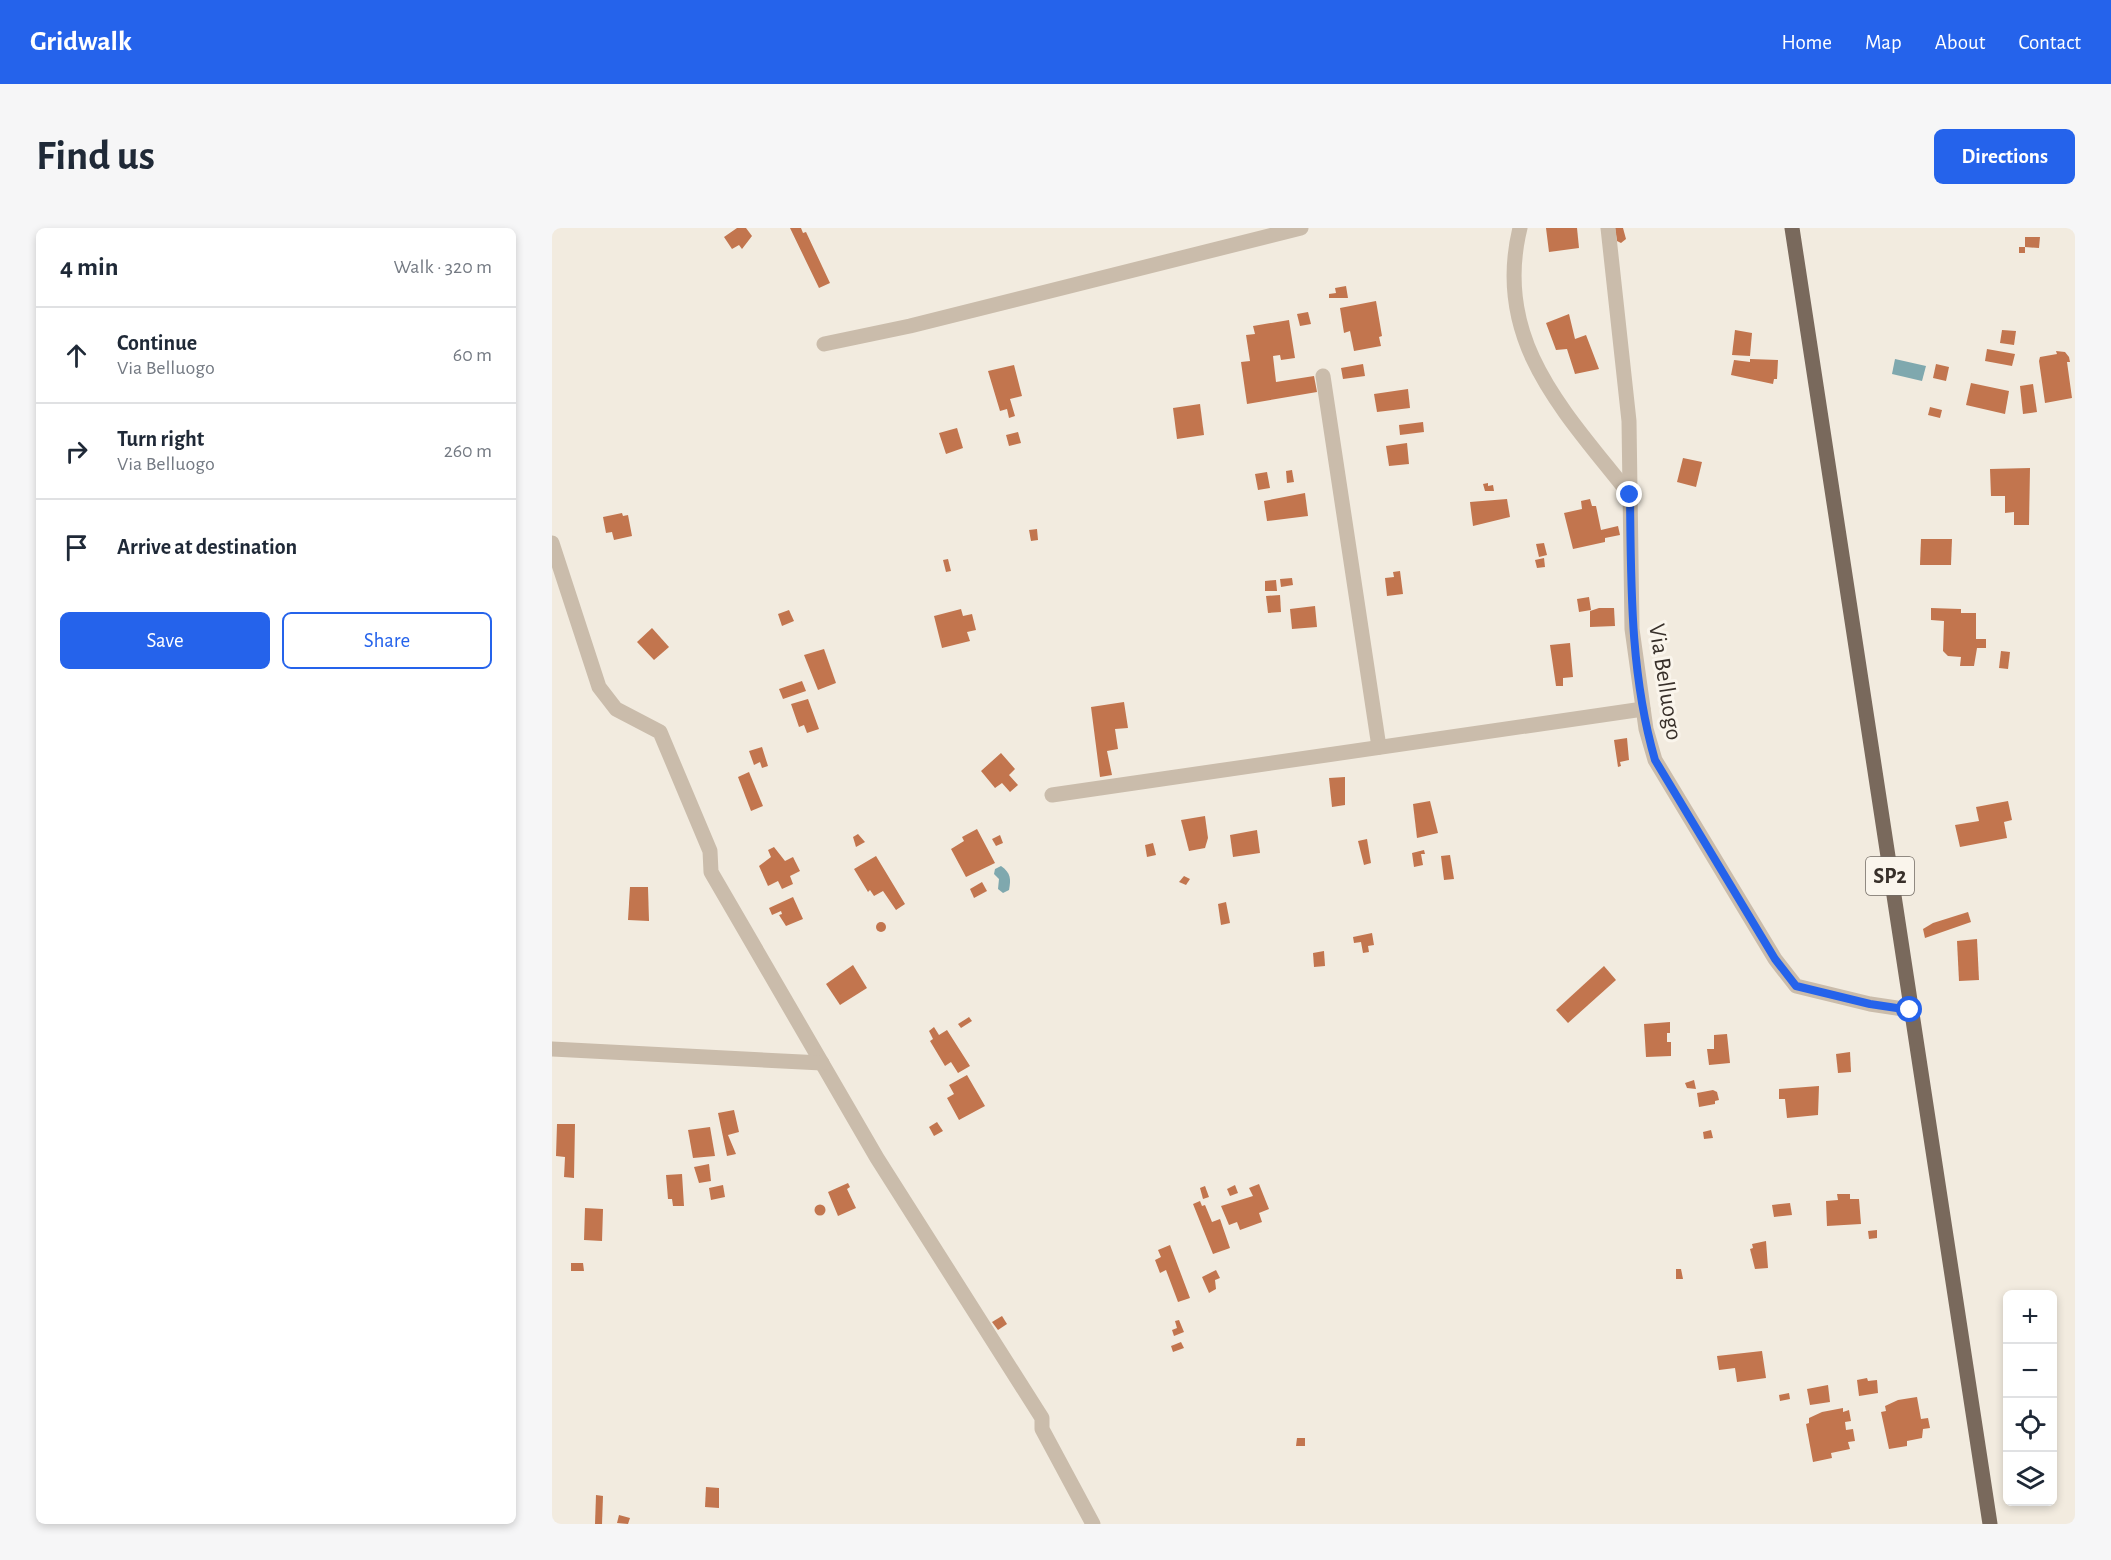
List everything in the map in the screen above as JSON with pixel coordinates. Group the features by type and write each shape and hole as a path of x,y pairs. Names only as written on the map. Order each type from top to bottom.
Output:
{"main road":[{"name":"SP2","path":"1792,228 1990,1524"}],"street":[{"path":"824,344 910,326 1301,228"},
{"path":"1520,228 1516,244 1514,288 1522,328 1533,360 1547,389 1630,495"},
{"name":"Via Belluogo","path":"1608,228 1629,422 1632,629 1643,709 1655,760 1768,949 1796,986 1870,1004 1910,1010"},
{"path":"1323,375 1379,747"},
{"path":"552,543 599,687 616,709 660,732 710,851 711,872 877,1158 1042,1418 1041,1429 1093,1524"},
{"path":"1052,795 1643,709"},
{"path":"552,1049 822,1063"}],"water":[{"path":"1895,359 1926,366 1922,381 1892,374"},
{"path":"1001,866 1007,871 1010,879 1009,890 1003,893 998,889 999,879 994,874 995,869"}],"building":[{"path":"737,228 746,228 752,236 742,249 739,245 732,249 724,237"},
{"path":"790,228 801,228 803,233 806,232 830,283 819,288"},
{"path":"1546,228 1577,228 1579,248 1549,252"},
{"path":"1615,228 1623,228 1626,239 1621,243 1617,241"},
{"path":"2025,237 2040,237 2039,248 2025,247"},
{"path":"2019,247 2025,247 2025,253 2019,253"},
{"path":"1346,286 1348,298 1329,298 1329,294 1336,293 1335,288"},
{"path":"1376,301 1382,336 1379,337 1381,346 1354,351 1350,331 1344,333 1340,308"},
{"path":"1308,312 1311,324 1300,326 1297,314"},
{"path":"1569,314 1575,339 1586,335 1599,369 1575,374 1567,349 1556,350 1546,323"},
{"path":"1289,320 1295,358 1281,360 1280,355 1273,356 1276,382 1314,376 1317,392 1247,404 1241,362 1250,361 1246,335 1255,334 1253,326"},
{"path":"1735,330 1752,333 1750,356 1732,355"},
{"path":"2002,330 2016,331 2014,345 2000,343"},
{"path":"1987,349 2015,354 2012,366 1985,361"},
{"path":"2056,351 2065,352 2069,357 2070,362 2067,362 2072,398 2045,403 2039,361 2040,357 2057,354"},
{"path":"1750,359 1778,360 1777,379 1774,379 1773,384 1731,375 1734,360 1750,362"},
{"path":"1363,364 1365,376 1343,379 1341,368"},
{"path":"1936,364 1949,367 1946,381 1933,378"},
{"path":"1014,365 1022,396 1010,399 1015,416 1009,418 1007,409 1000,411 988,371"},
{"path":"1971,383 2009,391 2005,414 1966,405"},
{"path":"2033,384 2037,412 2023,414 2020,386"},
{"path":"1408,389 1410,408 1377,412 1374,394"},
{"path":"1200,404 1204,435 1177,439 1173,408"},
{"path":"1930,407 1942,410 1940,418 1928,415"},
{"path":"1423,422 1424,432 1400,435 1399,425"},
{"path":"957,428 963,448 946,454 939,433"},
{"path":"1018,432 1021,443 1009,446 1006,435"},
{"path":"1407,443 1409,464 1389,466 1386,446"},
{"path":"1683,458 1702,462 1696,487 1677,482"},
{"path":"2030,468 2029,525 2014,525 2014,512 2005,513 2005,496 1991,496 1990,469"},
{"path":"1292,470 1294,482 1287,483 1286,471"},
{"path":"1267,472 1270,488 1258,490 1255,474"},
{"path":"1488,483 1488,486 1493,485 1494,491 1485,491 1483,484"},
{"path":"1305,493 1308,516 1267,521 1264,501"},
{"path":"1507,499 1510,517 1473,526 1470,502"},
{"path":"1590,499 1592,506 1596,506 1601,530 1618,526 1620,535 1605,538 1605,542 1573,549 1564,513 1582,509 1581,501"},
{"path":"622,513 623,516 628,515 632,536 614,540 612,532 606,533 603,517"},
{"path":"1037,529 1038,540 1031,541 1029,530"},
{"path":"1921,539 1952,539 1951,565 1920,565"},
{"path":"1544,543 1547,555 1539,557 1536,544"},
{"path":"1544,558 1545,567 1537,568 1535,560"},
{"path":"948,559 951,571 946,572 943,560"},
{"path":"1400,571 1403,594 1387,596 1385,578 1394,577 1393,572"},
{"path":"1292,578 1293,585 1281,587 1280,579"},
{"path":"1276,580 1277,591 1265,591 1265,581"},
{"path":"1280,595 1281,612 1268,613 1266,596"},
{"path":"1589,597 1591,610 1579,612 1577,599"},
{"path":"1315,606 1317,627 1292,629 1290,609"},
{"path":"1599,608 1614,608 1615,626 1590,627 1590,611"},
{"path":"1931,608 1961,609 1961,613 1976,613 1976,639 1986,639 1986,648 1977,648 1974,666 1960,666 1961,657 1948,656 1943,651 1944,621 1931,620"},
{"path":"961,609 963,616 972,614 976,630 967,632 970,641 942,648 934,616"},
{"path":"789,610 794,621 782,626 778,614"},
{"path":"652,628 669,647 654,660 637,642"},
{"path":"1570,643 1573,677 1563,678 1563,686 1556,686 1550,645"},
{"path":"824,649 836,683 818,690 804,655"},
{"path":"2001,651 2010,652 2008,669 1999,668"},
{"path":"802,681 806,691 783,699 779,689"},
{"path":"808,699 819,729 807,733 804,725 799,727 791,704"},
{"path":"1124,702 1128,728 1115,729 1118,749 1107,751 1112,775 1100,777 1091,707"},
{"path":"1627,738 1629,760 1620,762 1621,766 1618,767 1614,740"},
{"path":"762,747 768,766 762,768 760,762 754,765 749,751"},
{"path":"1001,753 1015,769 1009,775 1018,785 1010,792 1002,783 995,788 981,771"},
{"path":"749,772 763,806 751,811 738,777"},
{"path":"1345,777 1345,805 1332,807 1329,778"},
{"path":"1430,801 1438,833 1417,838 1413,804"},
{"path":"2008,801 2012,820 2004,822 2007,838 1960,847 1955,825 1979,821 1976,807"},
{"path":"1205,816 1208,838 1205,848 1189,851 1181,820"},
{"path":"977,829 995,863 966,877 951,849 964,841 962,837"},
{"path":"1257,830 1260,853 1233,857 1230,835"},
{"path":"858,834 865,842 856,847 853,837"},
{"path":"1000,835 1003,843 996,846 992,839"},
{"path":"1367,839 1371,863 1364,865 1358,841"},
{"path":"1153,843 1156,855 1147,857 1145,845"},
{"path":"774,847 785,861 793,857 800,871 790,876 793,884 782,889 778,881 768,886 759,866 771,857 768,850"},
{"path":"1424,850 1425,854 1421,854 1423,865 1414,867 1412,853"},
{"path":"1450,855 1454,879 1444,880 1441,856"},
{"path":"876,856 905,904 896,910 883,891 874,896 870,890 868,892 854,869"},
{"path":"1184,876 1190,879 1186,885 1179,882"},
{"path":"982,882 987,891 974,898 970,889"},
{"path":"630,887 648,887 649,921 628,920"},
{"path":"793,897 803,919 786,926 779,915 782,914 781,911 772,915 769,908"},
{"path":"1226,902 1230,923 1221,925 1218,904"},
{"path":"1968,912 1971,922 1925,938 1923,929 1933,923"},
{"path":"881,922 885,923 885,931 881,932 877,931 876,927 877,923"},
{"path":"1372,933 1374,945 1368,946 1369,952 1363,953 1361,942 1354,943 1353,937"},
{"path":"1977,939 1979,980 1959,981 1957,941"},
{"path":"1324,951 1325,966 1314,967 1313,953"},
{"path":"853,965 867,988 840,1005 826,984"},
{"path":"1604,966 1616,980 1568,1023 1556,1010"},
{"path":"969,1017 972,1021 961,1028 958,1024"},
{"path":"1670,1022 1667,1042 1671,1042 1671,1056 1646,1057 1644,1024"},
{"path":"934,1027 939,1035 947,1030 970,1066 958,1073 951,1062 945,1066 930,1041 933,1039 929,1031"},
{"path":"1727,1034 1730,1063 1709,1065 1707,1049 1714,1049 1714,1035"},
{"path":"1850,1052 1851,1072 1838,1073 1836,1054"},
{"path":"967,1075 985,1106 959,1120 947,1098 954,1094 949,1085"},
{"path":"1694,1080 1696,1089 1687,1088 1685,1083"},
{"path":"1819,1086 1818,1115 1787,1118 1785,1099 1779,1099 1779,1089"},
{"path":"1713,1090 1717,1092 1719,1100 1715,1101 1715,1104 1699,1107 1697,1093"},
{"path":"734,1110 739,1132 728,1135 736,1154 727,1156 718,1113"},
{"path":"937,1122 943,1131 934,1136 929,1127"},
{"path":"557,1124 575,1124 574,1178 564,1177 565,1157 556,1156"},
{"path":"710,1127 715,1156 693,1158 688,1130"},
{"path":"1711,1130 1713,1138 1704,1139 1703,1132"},
{"path":"709,1164 711,1181 699,1183 694,1167"},
{"path":"682,1174 684,1206 673,1206 672,1199 668,1199 666,1175"},
{"path":"848,1183 850,1187 847,1189 856,1208 838,1216 828,1192"},
{"path":"1259,1184 1269,1209 1259,1213 1262,1222 1240,1230 1237,1222 1229,1225 1221,1206 1253,1196 1249,1188"},
{"path":"723,1185 725,1197 711,1200 709,1188"},
{"path":"1235,1185 1238,1193 1230,1196 1227,1189"},
{"path":"1205,1186 1209,1197 1203,1199 1200,1188"},
{"path":"1837,1194 1850,1194 1850,1199 1859,1199 1861,1224 1827,1226 1826,1201 1838,1200"},
{"path":"1200,1201 1202,1206 1205,1205 1212,1222 1220,1219 1230,1248 1213,1254 1193,1204"},
{"path":"1790,1203 1792,1215 1774,1217 1772,1205"},
{"path":"820,1205 824,1206 824,1214 820,1215 816,1214 815,1210 816,1206"},
{"path":"585,1208 603,1209 602,1241 584,1240"},
{"path":"1877,1230 1877,1238 1869,1239 1868,1231"},
{"path":"1766,1241 1768,1268 1755,1269 1750,1249 1753,1248 1752,1244"},
{"path":"1170,1245 1190,1298 1178,1302 1166,1270 1160,1273 1155,1260 1161,1257 1158,1250"},
{"path":"571,1263 583,1263 584,1271 571,1271"},
{"path":"1676,1269 1681,1269 1683,1279 1676,1279"},
{"path":"1216,1270 1220,1278 1215,1280 1216,1289 1209,1293 1202,1277"},
{"path":"1002,1316 1007,1324 998,1330 992,1322"},
{"path":"1179,1320 1184,1332 1174,1336 1172,1330 1177,1328 1175,1321"},
{"path":"1181,1342 1184,1348 1173,1352 1171,1346"},
{"path":"1762,1351 1766,1378 1737,1382 1735,1368 1719,1370 1717,1356"},
{"path":"1867,1378 1868,1381 1877,1380 1878,1393 1859,1396 1857,1380"},
{"path":"1828,1385 1830,1402 1810,1405 1807,1389"},
{"path":"1789,1393 1790,1399 1780,1401 1779,1395"},
{"path":"1917,1397 1921,1419 1928,1418 1930,1428 1923,1429 1922,1438 1907,1441 1907,1446 1889,1449 1881,1412 1886,1411 1885,1406 1898,1400"},
{"path":"1843,1408 1843,1412 1849,1410 1851,1421 1845,1422 1846,1430 1853,1429 1855,1441 1848,1442 1850,1449 1831,1453 1832,1458 1813,1462 1806,1424 1809,1423 1809,1418 1822,1412"},
{"path":"1297,1438 1305,1438 1305,1446 1296,1446"},
{"path":"706,1487 719,1488 719,1508 705,1507"},
{"path":"596,1495 603,1496 602,1524 595,1524"},
{"path":"619,1515 630,1518 628,1524 617,1523"}],"route":[{"path":"1630,495 1632,629 1646,729 1655,760 1775,959 1796,986 1870,1004 1910,1010"}]}
